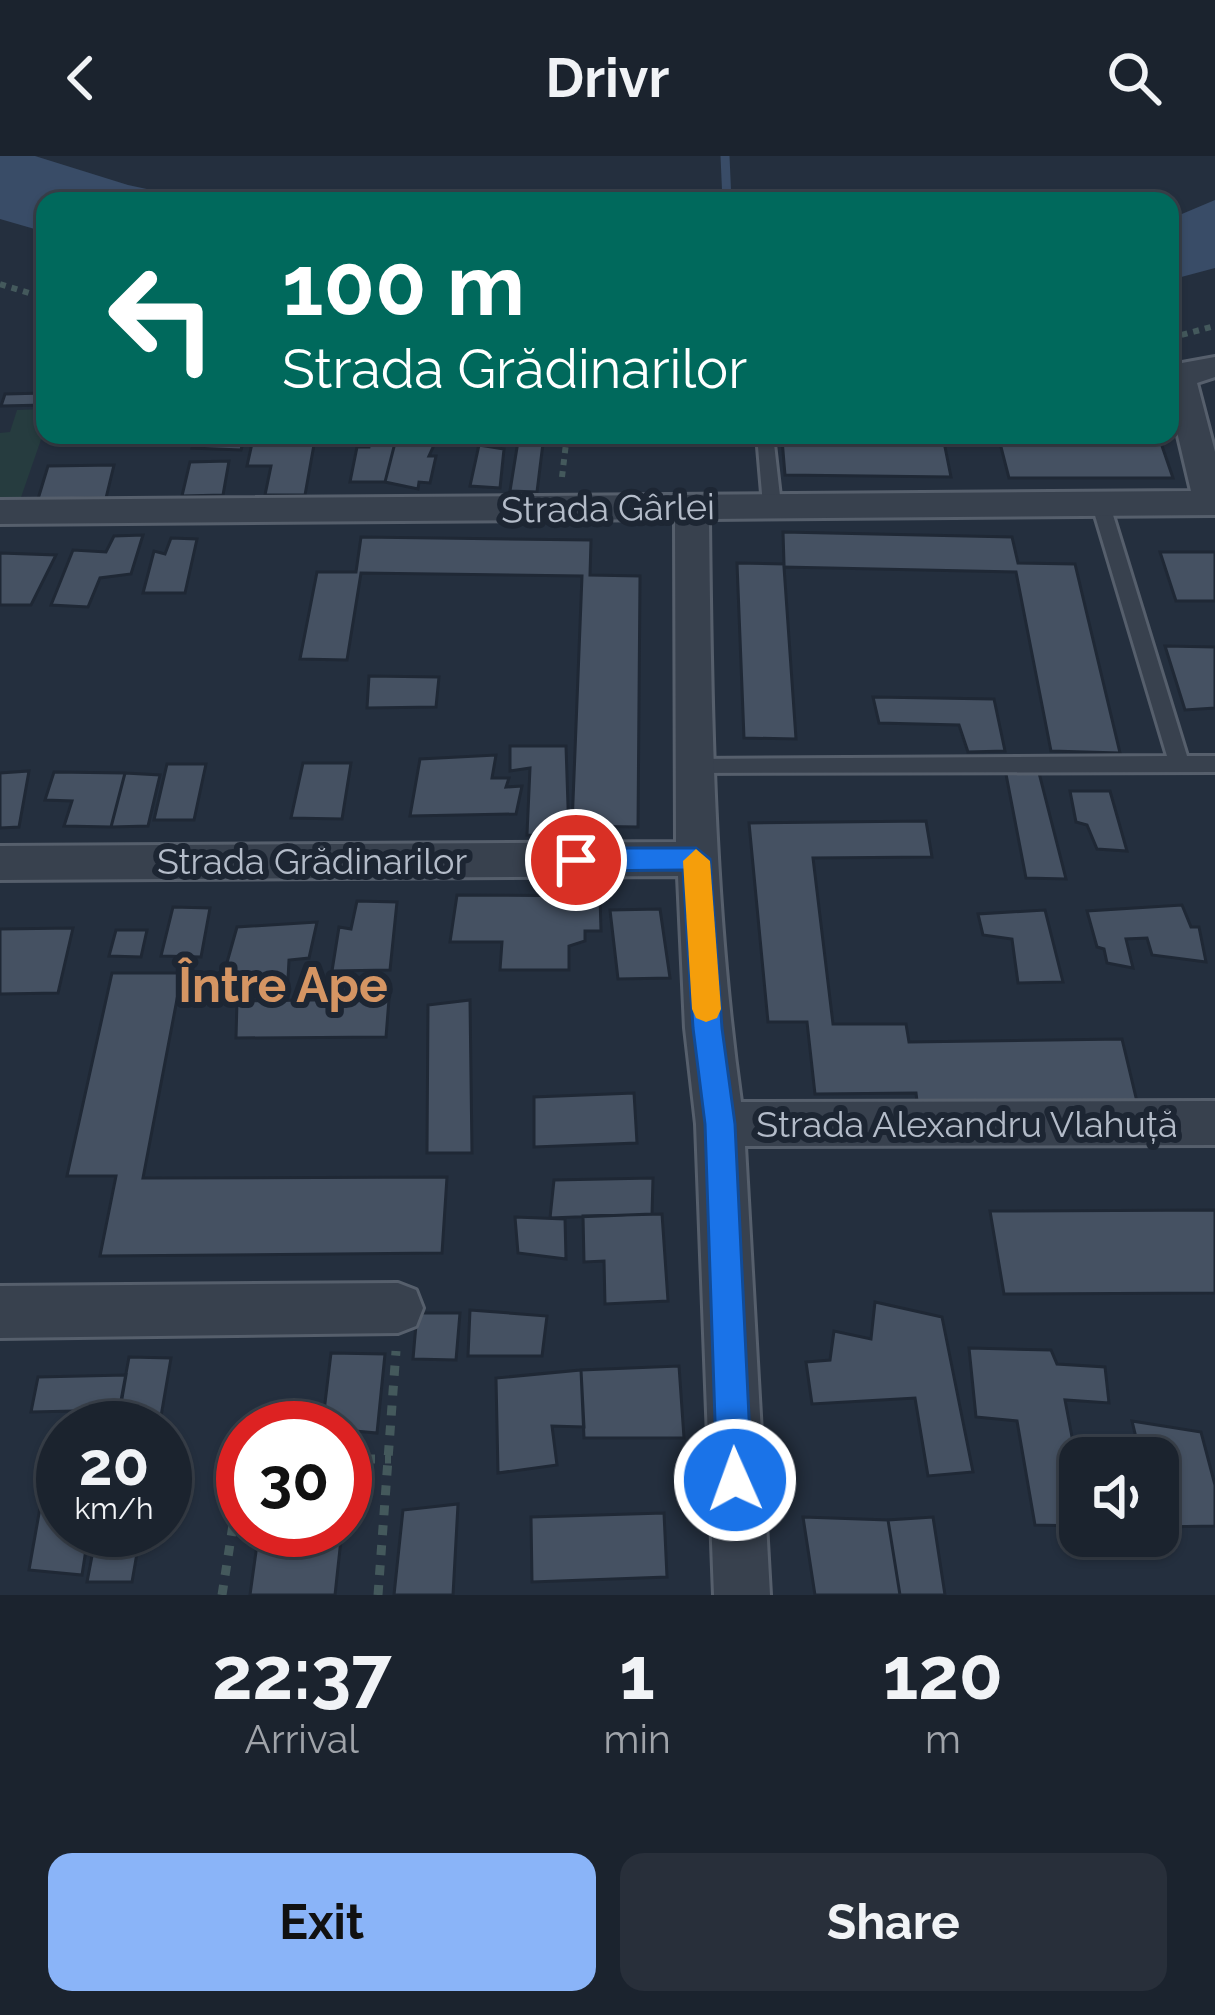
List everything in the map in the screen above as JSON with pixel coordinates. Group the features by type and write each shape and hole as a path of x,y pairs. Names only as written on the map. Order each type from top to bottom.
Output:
{"street":[{"path":"1213,503 1180,381 1193,370 1215,367"},
{"name":"Strada Gârlei","path":"0,512 1213,503"},
{"path":"692,506 696,859 720,1124 742,1595"},
{"name":"Strada Grădinarilor","path":"0,863 696,859"},
{"name":"Strada Alexandru Vlahuță","path":"720,1124 1215,1123"},
{"path":"0,1312 398,1308"}],"lane":[{"path":"767,444 783,505"},
{"path":"1100,502 1180,766"},
{"path":"692,767 1215,764"}],"path":[{"path":"0,284 36,295"},
{"path":"1179,336 1215,326"},
{"path":"558,508 566,444"},
{"path":"378,1595 392,1459 398,1308"},
{"path":"372,1459 392,1459"},
{"path":"222,1595 228,1557"}],"green space":[{"path":"36,409 39,444 18,506 0,506 0,433 10,432 17,410"}],"water":[{"path":"0,156 35,156 161,192 36,192 36,229 0,219"},
{"path":"1215,200 1215,268 1179,278 1179,215"}],"building":[{"path":"36,393 36,405 1,406 5,394"},
{"path":"193,444 243,444 241,450 192,448"},
{"path":"252,444 314,444 305,495 265,495 271,466 247,466"},
{"path":"395,444 385,482 350,482 357,447"},
{"path":"395,444 434,445 429,456 436,456 430,483 419,482 418,489 385,482"},
{"path":"518,444 543,444 537,492 510,491"},
{"path":"782,444 944,444 951,477 785,475"},
{"path":"1000,444 1161,444 1173,478 1009,478"},
{"path":"479,445 504,449 500,488 470,486"},
{"path":"229,461 223,495 182,496 190,462"},
{"path":"114,465 106,498 38,499 48,466"},
{"path":"783,532 1012,537 1018,563 1075,564 1120,753 1051,751 1016,572 784,567 796,739 744,738 737,563 784,564"},
{"path":"143,535 131,574 100,578 88,607 51,605 73,550 106,552 114,536"},
{"path":"361,537 591,540 590,575 640,576 638,827 572,826 582,576 361,573 347,660 300,659 317,572 356,572"},
{"path":"171,538 197,539 185,593 143,593 154,551 165,554"},
{"path":"1160,552 1215,552 1215,601 1176,601"},
{"path":"0,553 56,555 31,605 0,605"},
{"path":"1165,646 1215,647 1215,708 1185,710"},
{"path":"369,676 439,677 436,707 367,708"},
{"path":"873,697 994,699 1005,751 968,752 959,725 879,723"},
{"path":"510,746 566,746 569,836 527,835 530,768 510,771"},
{"path":"496,755 492,778 509,778 506,787 522,786 516,814 410,816 420,759"},
{"path":"303,763 351,763 342,819 291,818"},
{"path":"167,764 206,764 194,820 154,820"},
{"path":"1005,769 1038,769 1066,879 1026,878"},
{"path":"29,771 19,827 0,828 0,773"},
{"path":"54,772 125,773 111,827 64,826 72,801 45,800"},
{"path":"125,773 160,775 148,826 111,827"},
{"path":"1070,791 1110,791 1127,851 1097,849 1087,825 1076,822"},
{"path":"926,821 932,857 813,858 833,1024 906,1024 909,1042 1122,1039 1138,1106 918,1109 916,1093 815,1094 807,1022 768,1022 749,823"},
{"path":"457,895 600,896 601,931 585,931 585,941 569,946 569,970 500,970 502,942 450,942"},
{"path":"357,901 397,902 390,970 332,971 339,927 351,929"},
{"path":"1182,905 1191,927 1199,927 1206,962 1152,955 1147,938 1126,939 1133,968 1107,963 1087,911"},
{"path":"173,907 210,908 201,957 161,956"},
{"path":"660,909 670,978 618,979 610,910"},
{"path":"1045,910 1063,982 1018,983 1012,939 983,935 978,914"},
{"path":"317,922 309,958 289,960 288,979 271,978 268,996 217,998 237,927"},
{"path":"73,928 58,993 0,994 0,929"},
{"path":"116,930 147,930 141,957 109,956"},
{"path":"112,973 182,973 143,1178 447,1177 442,1253 100,1256 116,1176 67,1176"},
{"path":"389,999 386,1037 236,1038 237,1001"},
{"path":"470,1000 472,1153 427,1153 428,1005"},
{"path":"634,1093 637,1143 534,1147 534,1097"},
{"path":"653,1178 652,1214 550,1218 554,1180"},
{"path":"1215,1210 1215,1293 1004,1294 990,1211"},
{"path":"662,1214 668,1301 605,1304 604,1261 584,1262 583,1216"},
{"path":"515,1217 565,1219 566,1259 518,1253"},
{"path":"875,1302 942,1317 973,1472 928,1476 915,1398 812,1404 806,1362 830,1360 834,1331 871,1339"},
{"path":"470,1310 547,1316 542,1356 468,1356"},
{"path":"417,1313 460,1313 456,1360 413,1359"},
{"path":"969,1348 1051,1350 1057,1364 1105,1367 1109,1403 1065,1400 1072,1437 1059,1437 1059,1526 1035,1525 1017,1421 976,1417"},
{"path":"331,1353 385,1354 377,1433 372,1433 372,1401 325,1401"},
{"path":"129,1357 171,1358 164,1401 121,1401"},
{"path":"679,1366 684,1438 584,1438 581,1370"},
{"path":"581,1370 584,1427 552,1426 557,1465 498,1473 496,1378"},
{"path":"126,1375 122,1401 36,1401 36,1412 31,1412 38,1377"},
{"path":"1132,1421 1201,1432 1215,1485 1215,1526 1179,1527 1179,1437 1136,1437"},
{"path":"458,1504 453,1595 394,1595 403,1510"},
{"path":"664,1513 667,1577 532,1582 531,1517"},
{"path":"803,1517 888,1520 900,1595 815,1595"},
{"path":"933,1517 945,1595 900,1595 888,1520"},
{"path":"36,1530 36,1557 85,1557 82,1575 29,1570"},
{"path":"92,1557 136,1557 132,1582 87,1582"},
{"path":"255,1557 339,1557 335,1595 250,1595"}],"waterway":[{"path":"725,156 727,192"}],"slow traffic":[{"path":"696,861 706,1009"}],"district":[{"name":"Între Ape","path":"283,985"}],"route":[{"path":"576,860 696,859 720,1124 735,1480"}]}
